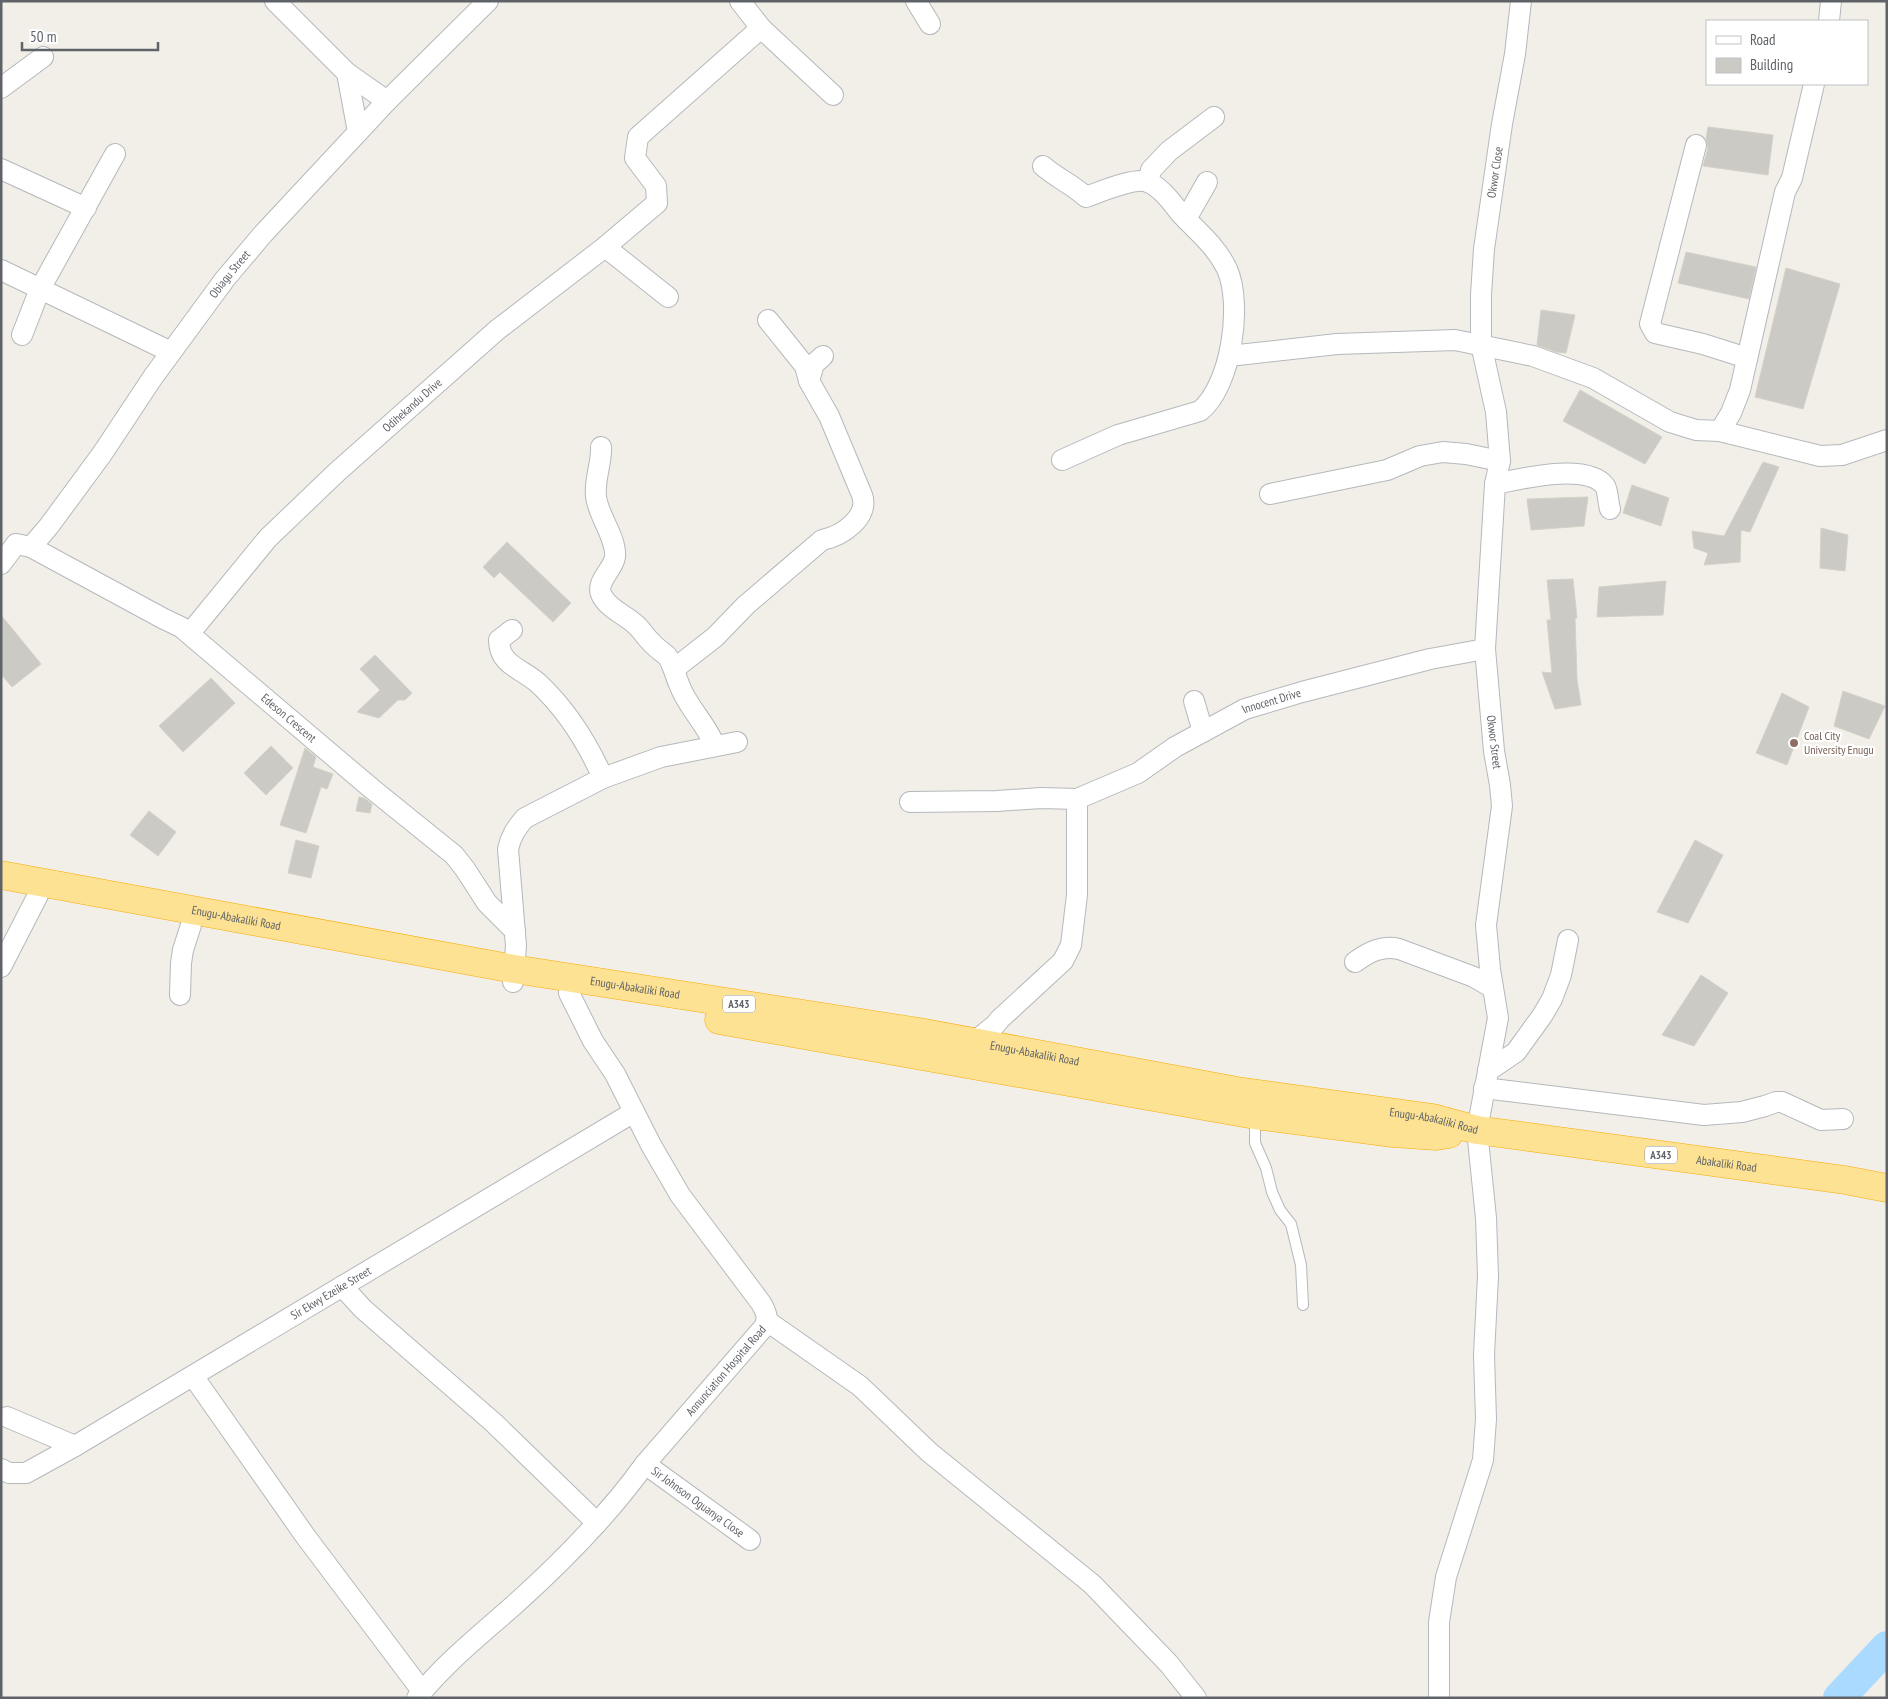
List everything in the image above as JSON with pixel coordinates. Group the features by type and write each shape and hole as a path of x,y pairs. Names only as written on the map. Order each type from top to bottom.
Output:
{"highway":[{"name":"Enugu-Abakaliki Road","path":"1,875 514,976 568,993 962,1052 1433,1118 1477,1130"},
{"name":"Enugu-Abakaliki Road","path":"1,889 191,925 514,976 919,1032 962,1052 1255,1115 1392,1133 1436,1136 1477,1130"},
{"name":"Abakaliki Road","path":"1477,1130 1846,1180 1887,1188"}],"street":[{"path":"276,1 347,73 387,101"},
{"name":"Obiagu Street","path":"1,564 16,543 49,526 102,454 171,352 225,279 263,234 387,101 488,1"},
{"path":"740,1 760,28 833,95"},
{"path":"916,1 930,24"},
{"name":"Okwor Close","path":"1496,412 1482,344 1481,295 1484,249 1502,124 1515,54 1521,1"},
{"path":"1829,20 1832,1"},
{"name":"Odihekandu Drive","path":"190,633 268,538 337,472 497,330 605,247 657,203 656,186 634,158 638,137 760,28"},
{"path":"1,88 43,57"},
{"path":"347,73 358,132"},
{"path":"1720,431 1731,413 1740,390 1786,192 1792,178 1814,85"},
{"path":"1148,182 1151,170 1168,150 1214,117"},
{"path":"1696,145 1650,324 1655,333 1703,344 1747,358"},
{"path":"22,335 40,288 115,154"},
{"path":"1043,166 1057,179 1075,187 1086,197 1132,182 1148,182 1165,195 1213,245 1227,270 1232,284 1234,318 1229,356 1224,375 1210,403 1200,411 1118,435 1062,460"},
{"path":"1,169 86,208"},
{"path":"1186,219 1207,182"},
{"path":"605,247 668,297"},
{"path":"1,270 171,352"},
{"path":"674,669 715,637 746,605 822,540 828,539 848,528 858,518 864,508 865,502 829,416 809,382 805,366 768,320"},
{"path":"1229,356 1337,344 1431,339 1455,340 1482,344 1533,356 1593,378 1670,422 1683,427 1696,430 1720,431 1820,456 1842,455 1887,440"},
{"path":"809,382 814,364 823,356"},
{"name":"Okwor Street","path":"1439,1698 1438,1622 1446,1577 1483,1460 1486,1419 1484,1355 1488,1276 1486,1218 1477,1130 1498,1018 1486,925 1502,806 1494,751 1485,650 1495,484 1500,461 1496,412"},
{"path":"601,447 602,456 596,496 616,554 600,586 600,592 609,605 636,624 658,650 667,657 674,669 679,686 711,734 715,746"},
{"path":"1270,494 1387,470 1420,456 1444,452 1466,454 1500,461"},
{"path":"1495,484 1554,474 1594,476 1606,487 1610,509"},
{"name":"Edeson Crescent","path":"16,543 164,619 182,626 371,788 454,855 487,904 514,931"},
{"path":"512,630 499,640 499,650 505,660 539,684 573,721 603,778"},
{"name":"Innocent Drive","path":"1077,799 1138,773 1175,747 1245,709 1302,692 1430,659 1485,650"},
{"path":"1194,701 1202,732"},
{"path":"514,976 516,946 508,849 512,836 525,818 603,778 660,757 736,742"},
{"path":"910,802 997,801 1041,798 1077,799 1077,895 1071,945 1063,961 995,1025 962,1052"},
{"path":"1,967 38,895"},
{"path":"180,995 182,956 191,925"},
{"path":"1486,1079 1516,1052 1542,1016 1552,999 1561,975 1568,940"},
{"path":"1355,962 1368,952 1388,946 1474,977 1493,988"},
{"name":"Annunciation Hospital Road","path":"420,1694 468,1645 553,1569 598,1524 646,1464 764,1327 767,1321 768,1315 761,1303 680,1195 651,1145 614,1074 592,1041 568,993"},
{"path":"1486,1079 1704,1115 1742,1112 1782,1102 1821,1120 1843,1118"},
{"name":"Sir Ekwy Ezeike Street","path":"1,1469 9,1473 26,1473 76,1446 634,1112"},
{"path":"342,1286 363,1309 494,1423 598,1524"},
{"path":"767,1321 860,1386 929,1452 1092,1584 1169,1664 1196,1698"},
{"path":"193,1376 306,1537 420,1694"},
{"path":"7,1417 76,1446"},
{"name":"Sir Johnson Oguanya Close","path":"646,1464 750,1540"}],"lane":[{"path":"1255,1115 1256,1143 1266,1168 1272,1192 1280,1210 1291,1224 1301,1265 1303,1305"}],"building":[{"path":"1708,127 1773,135 1768,175 1703,166 1708,148 1706,139"},
{"path":"1686,252 1756,267 1749,299 1678,283"},
{"path":"1786,268 1840,284 1803,409 1755,397"},
{"path":"1541,310 1575,315 1566,353 1556,352 1537,345"},
{"path":"1580,390 1662,437 1645,464 1563,421"},
{"path":"1763,462 1779,467 1750,532 1741,530 1740,562 1704,565 1708,553 1694,548 1692,531 1724,536"},
{"path":"1632,485 1669,498 1661,526 1623,513"},
{"path":"1588,497 1584,526 1531,530 1527,499"},
{"path":"1821,528 1848,535 1845,571 1820,568"},
{"path":"507,542 571,603 553,622 500,572 494,578 483,567"},
{"path":"1573,579 1577,618 1575,618 1577,680 1581,705 1555,709 1542,672 1552,673 1547,620 1551,620 1547,580"},
{"path":"1666,581 1663,615 1597,617 1599,587"},
{"path":"1,615 41,664 12,687 1,674"},
{"path":"375,655 412,693 405,700 398,700 379,718 357,712 380,690 360,669"},
{"path":"211,678 235,703 183,752 159,726"},
{"path":"1843,691 1885,706 1869,739 1834,726"},
{"path":"1782,693 1809,707 1787,765 1756,753"},
{"path":"271,746 293,768 266,795 244,773"},
{"path":"305,748 316,757 313,767 333,774 327,789 321,787 306,833 280,825"},
{"path":"359,797 372,804 370,813 356,811"},
{"path":"149,811 176,832 158,856 130,835"},
{"path":"296,840 319,846 311,878 288,873"},
{"path":"1695,840 1723,855 1688,923 1657,912"},
{"path":"1701,975 1728,993 1694,1046 1662,1035"}],"waterway":[{"path":"1839,1698 1887,1647"}],"place":[{"name":"Coal City University Enugu","path":"1794,743"}]}
